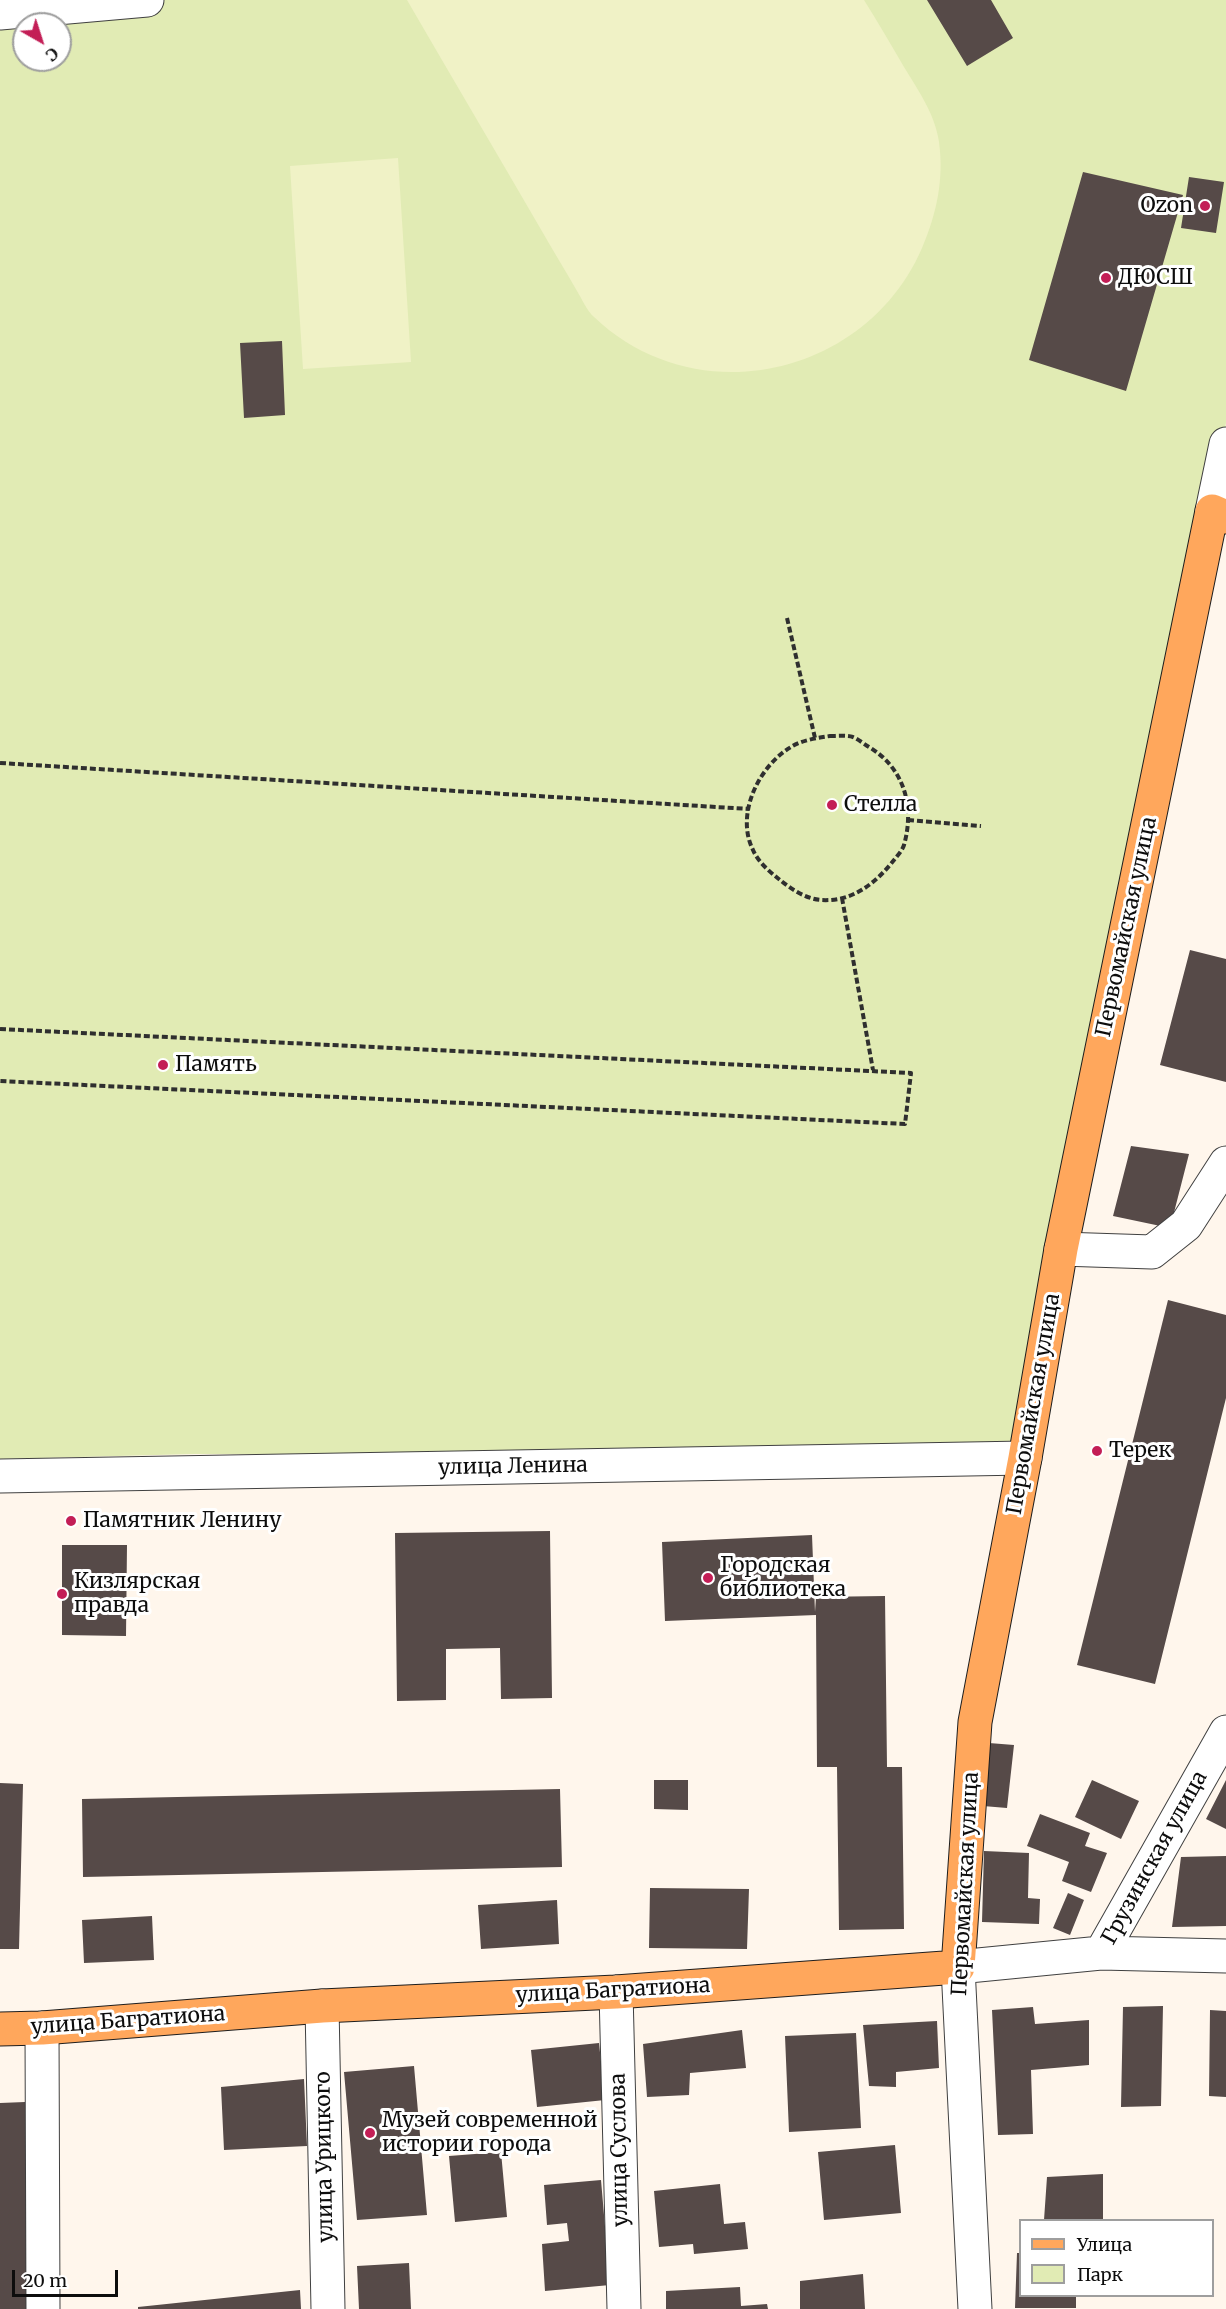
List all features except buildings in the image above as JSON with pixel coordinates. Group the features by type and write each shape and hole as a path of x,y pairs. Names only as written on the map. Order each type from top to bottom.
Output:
{"main road":[{"name":"Первомайская улица","path":"958,1967 975,1722 1025,1458 1061,1249 1219,514"},
{"name":"улица Багратиона","path":"0,2029 42,2028 322,2006 616,1992 958,1967"}],"street":[{"path":"0,13 147,0"},
{"path":"1219,514 1226,444"},
{"path":"1061,1249 1152,1252 1186,1225 1226,1163"},
{"name":"улица Ленина","path":"0,1476 1025,1458"},
{"name":"Грузинская улица","path":"1101,1953 1226,1732"},
{"name":"улица Багратиона","path":"958,1967 1101,1953 1226,1956"},
{"name":"Первомайская улица","path":"958,1967 975,2309"},
{"name":"улица Суслова","path":"616,1992 624,2309"},
{"name":"улица Урицкого","path":"322,2006 328,2309"},
{"path":"42,2028 43,2309"}],"path":[{"path":"787,618 814,738"},
{"path":"853,737 883,755 898,775 908,802 908,820 903,848 880,877 862,891 842,898 819,900 794,890 768,871 752,850 747,824 749,809 754,790 766,767 791,746 814,738 853,737"},
{"path":"0,763 749,809"},
{"path":"908,820 981,826"},
{"path":"842,898 873,1070"},
{"path":"0,1029 911,1073 905,1124 0,1081"}],"green space":[{"path":"0,0 1226,0 1226,423 1212,511 1025,1458 195,1454 0,1459"},
{"path":"407,0 864,0 925,103 937,132 941,169 940,183 932,222 922,248 896,292 862,327 821,352 776,367 729,372 681,366 635,347 594,317 587,308"},
{"path":"398,158 411,362 303,369 290,166"}],"place":[{"name":"Ozon","path":"1205,206"},
{"name":"ДЮСШ","path":"1106,278"},
{"name":"Стелла","path":"832,805"},
{"name":"Память","path":"163,1065"},
{"name":"Терек","path":"1097,1451"},
{"name":"Памятник Ленину","path":"71,1521"},
{"name":"Городская библиотека","path":"708,1578"},
{"name":"Кизлярская правда","path":"62,1594"},
{"name":"Музей современной истории города","path":"370,2133"}]}
